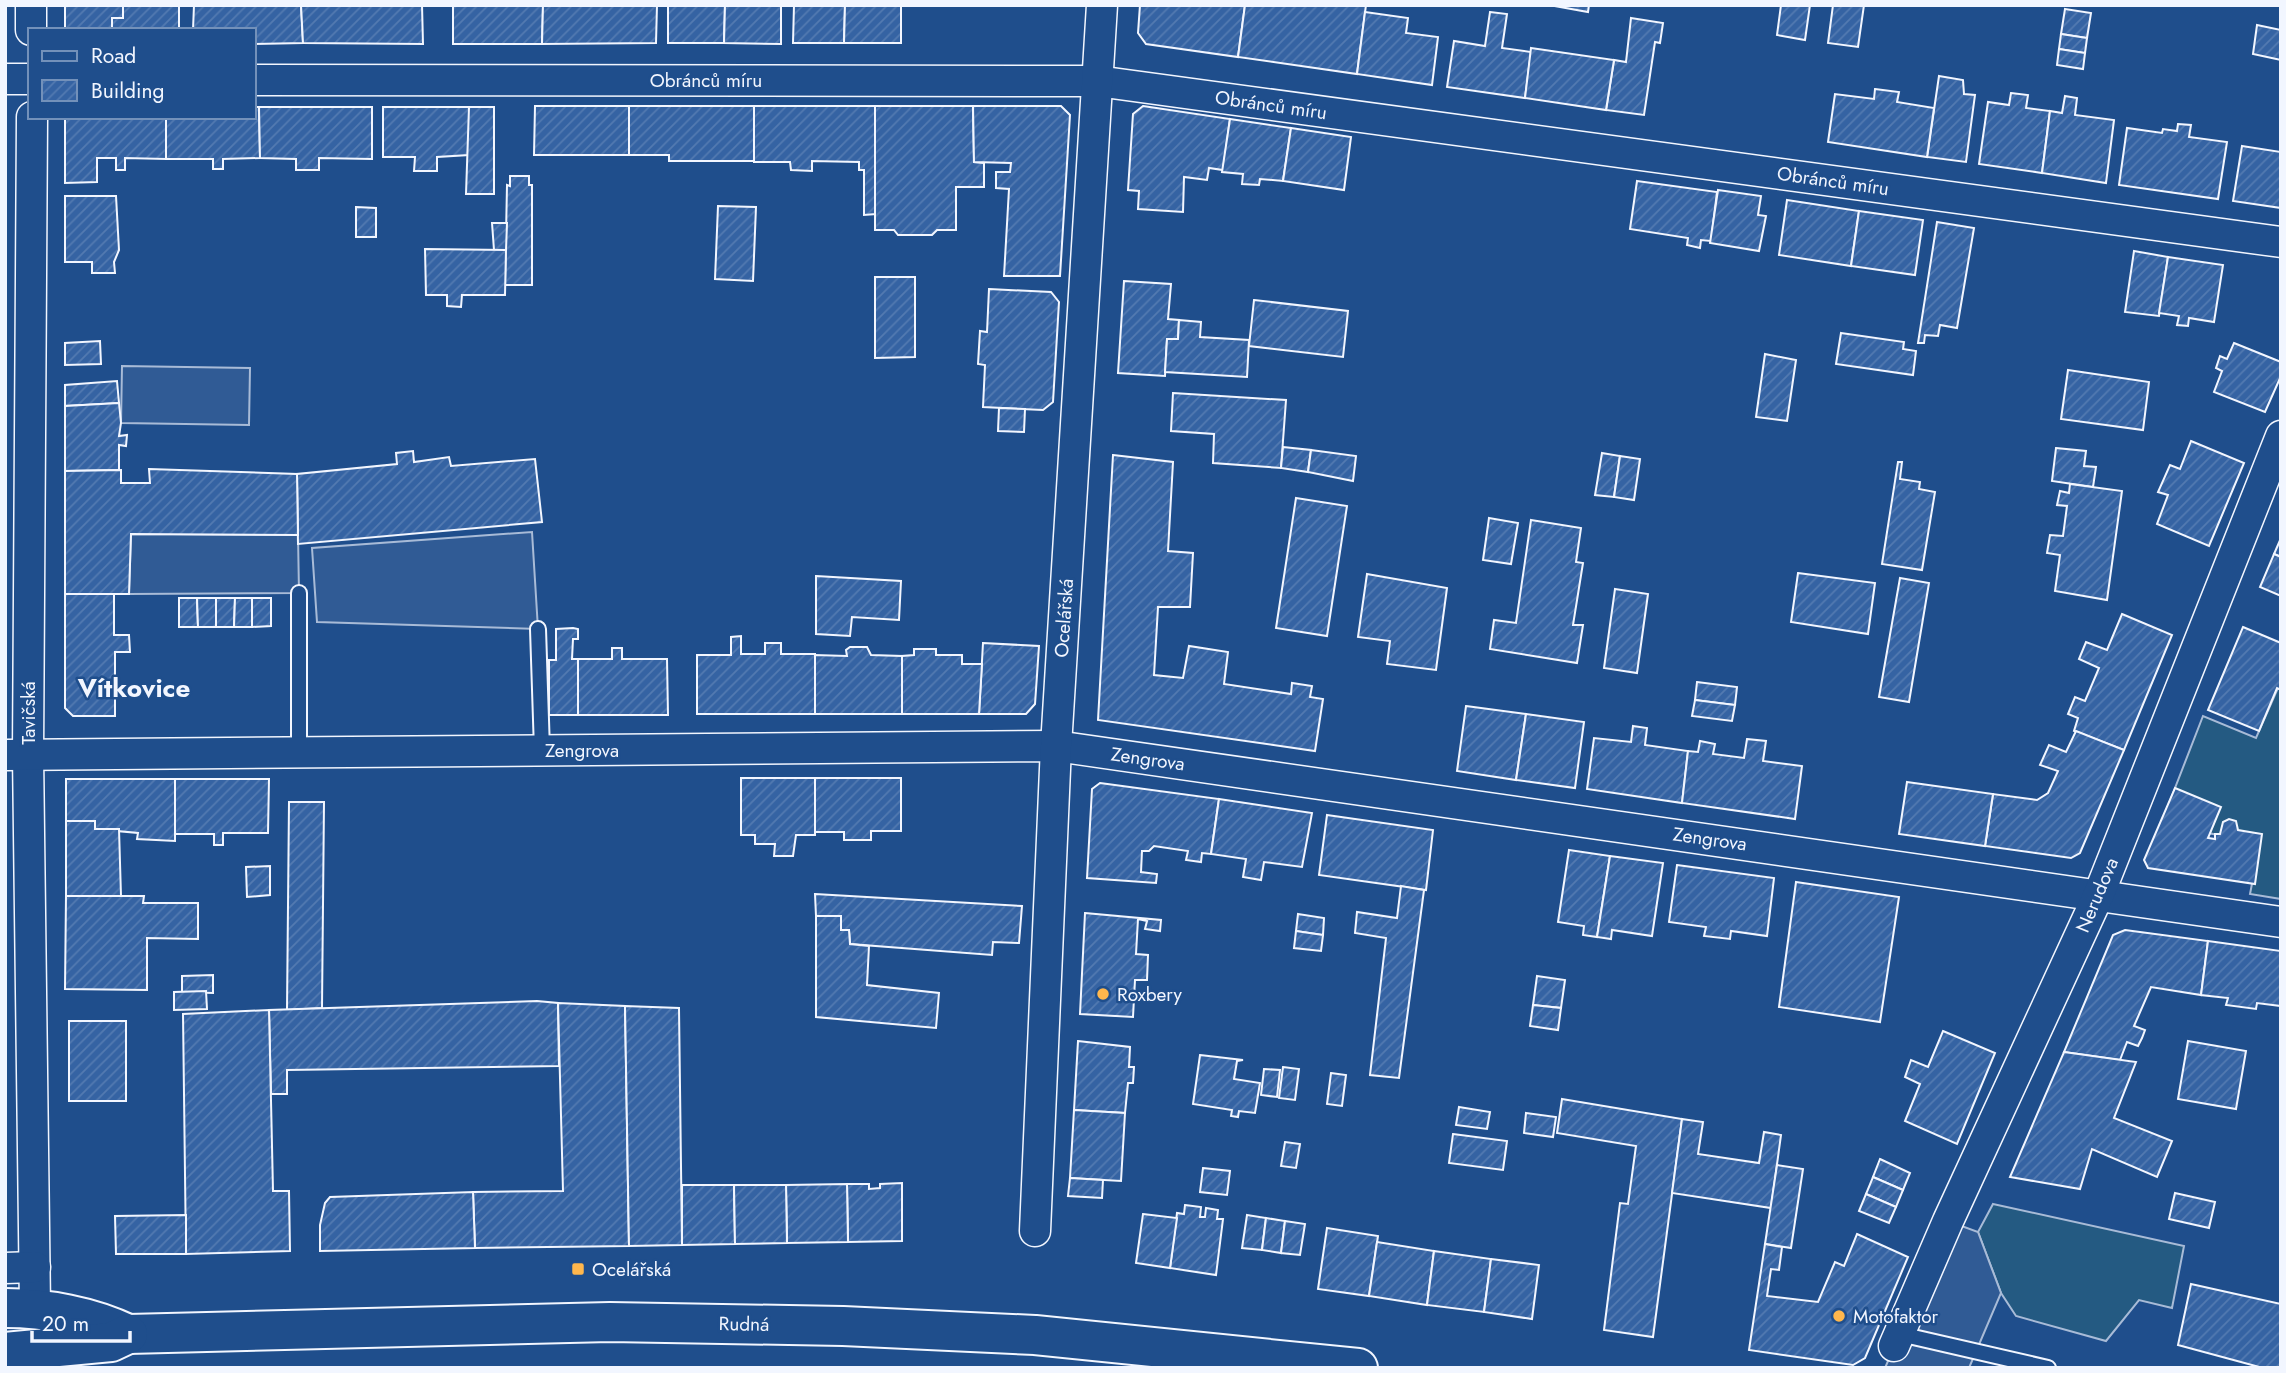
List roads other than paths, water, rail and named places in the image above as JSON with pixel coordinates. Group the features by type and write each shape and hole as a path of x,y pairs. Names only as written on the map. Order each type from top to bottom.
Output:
{"main road":[{"name":"Rudná","path":"20,1308 111,1326 128,1334"},
{"name":"Rudná","path":"25,1357 111,1342 128,1334 610,1322 843,1326 1035,1335 1358,1368"}],"street":[{"path":"31,5 31,28"},
{"name":"Ocelářská","path":"1035,1231 1056,746 1102,5"},
{"path":"5,79 28,79"},
{"name":"Obránců míru","path":"256,79 1097,81 2281,242"},
{"name":"Tavičská","path":"20,1308 35,1267 17,755 32,119"},
{"name":"Nerudova","path":"1897,1340 1948,1221 2099,894 2281,436"},
{"name":"Zengrova","path":"17,755 1056,746 2281,922"},
{"path":"5,1268 35,1267"}],"lane":[{"path":"299,593 299,752"},
{"path":"538,629 542,750"},
{"path":"1897,1340 2048,1368"}],"place":[{"name":"Roxbery","path":"1103,994"},
{"name":"Ocelářská","path":"578,1269"},
{"name":"Motofaktor","path":"1839,1316"}],"district":[{"name":"Vítkovice","path":"134,688"}]}
